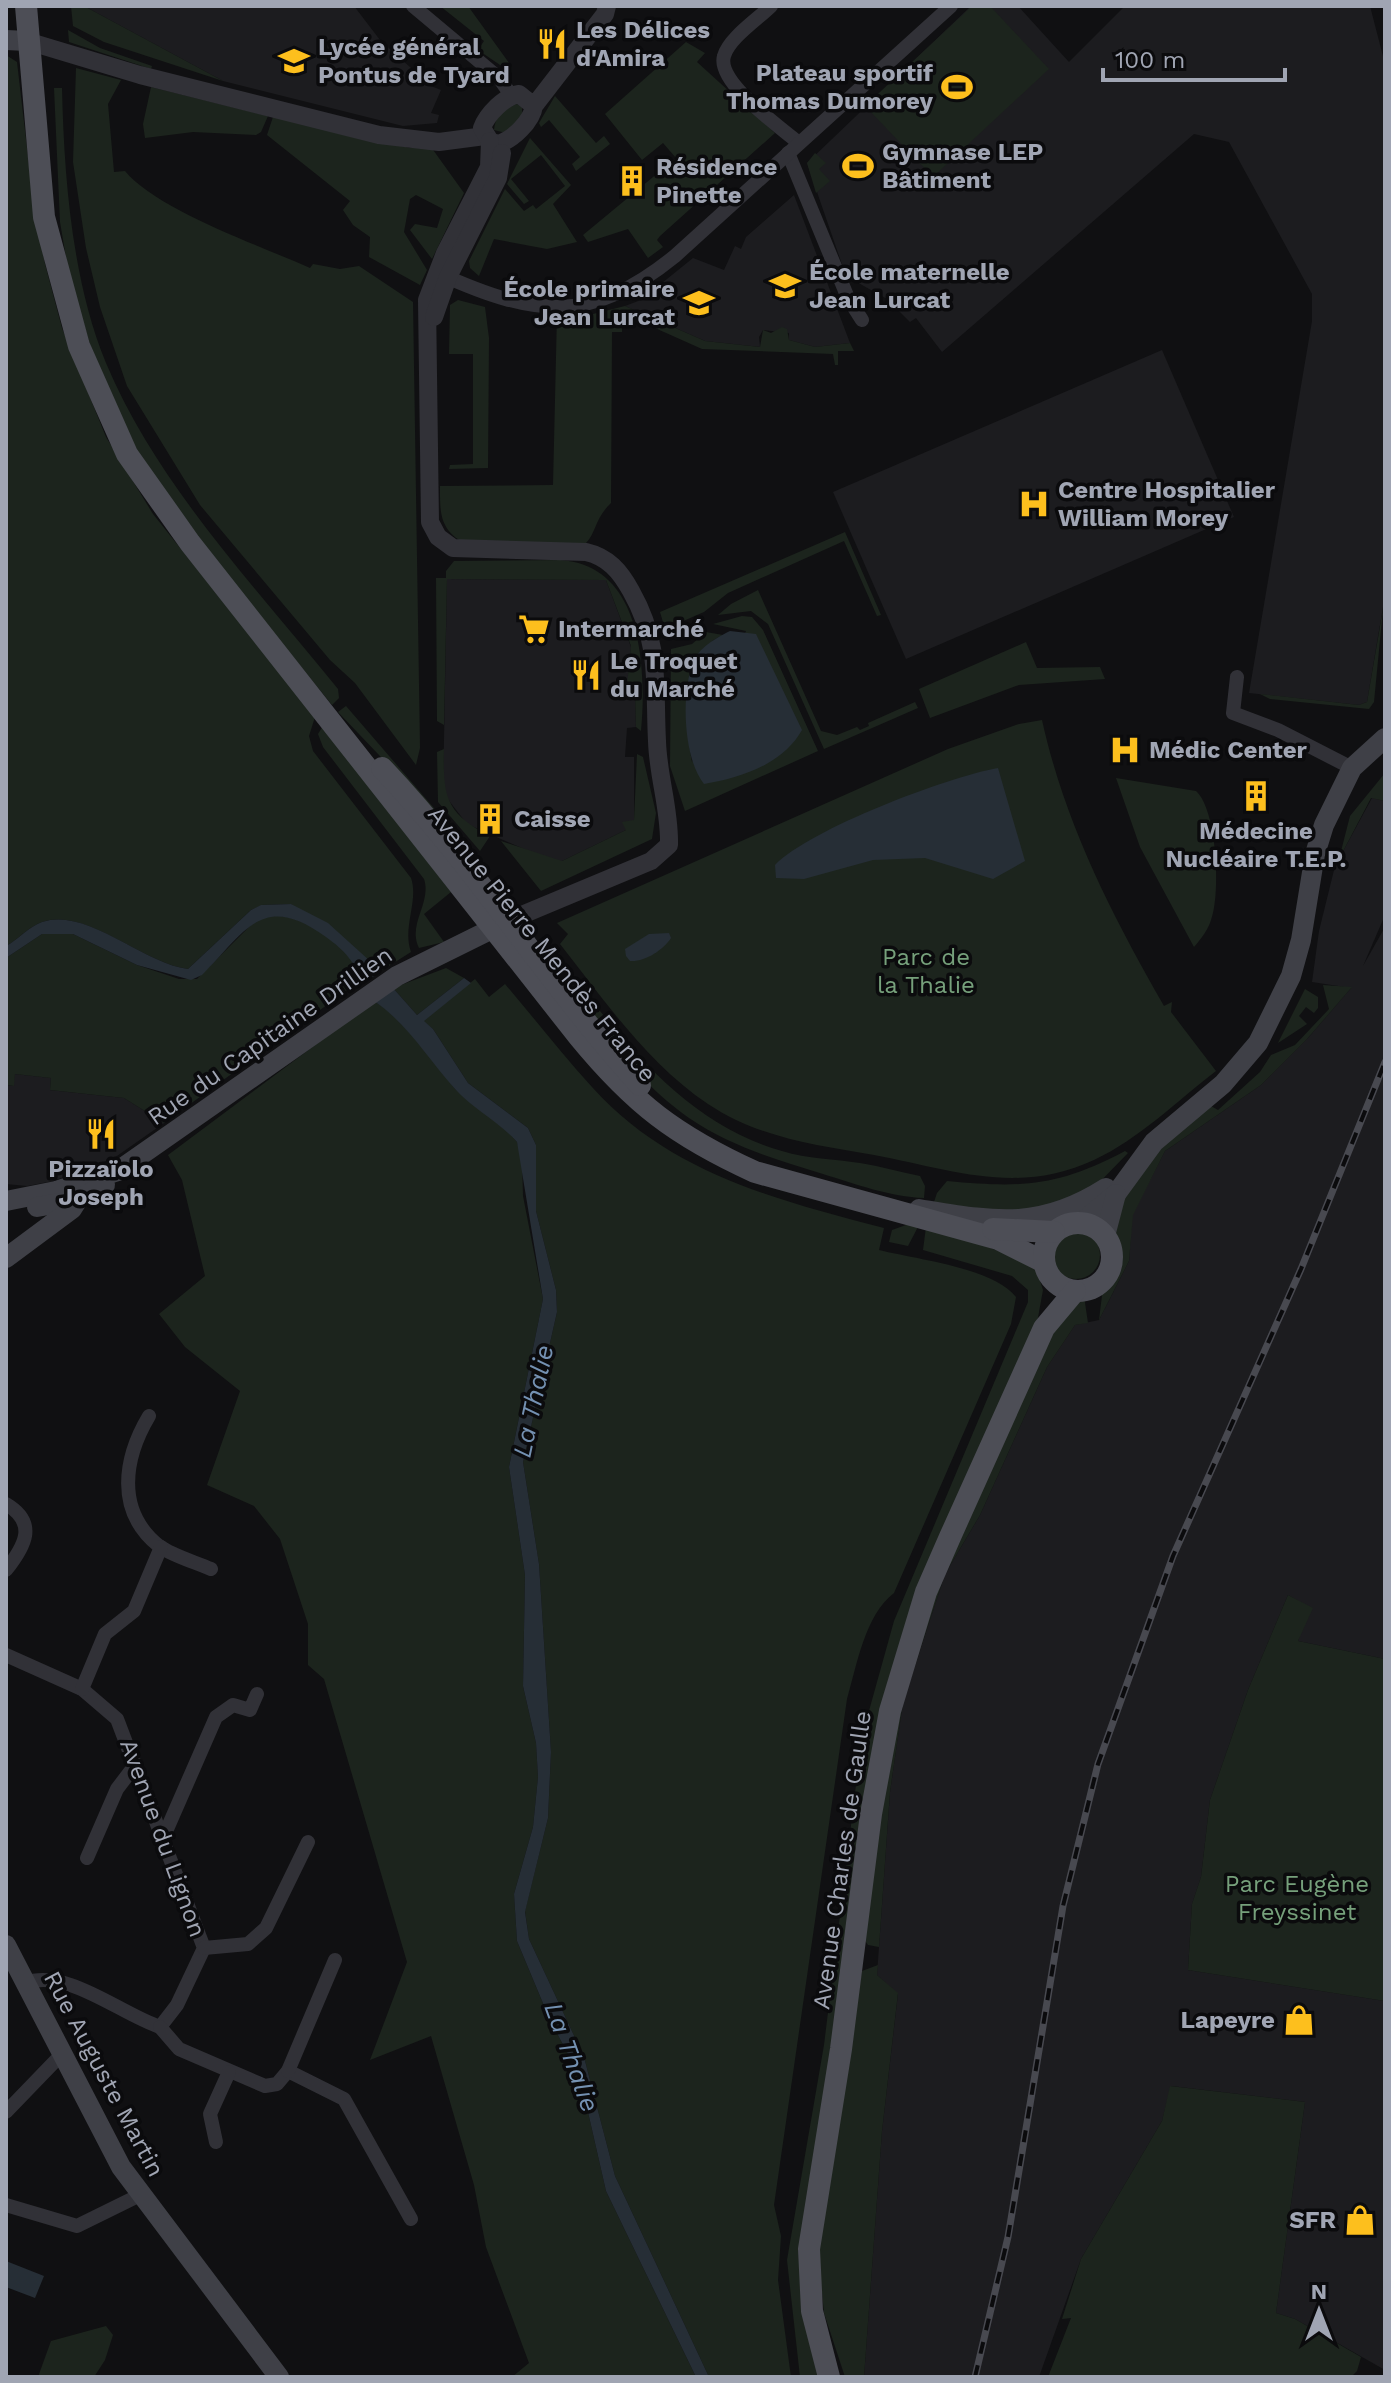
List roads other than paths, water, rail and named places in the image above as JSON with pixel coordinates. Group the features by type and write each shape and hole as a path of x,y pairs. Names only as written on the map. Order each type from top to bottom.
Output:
{"main road":[{"path":"25,42 26,6"},
{"path":"25,42 41,6"},
{"name":"Avenue Pierre Mendès France","path":"25,42 52,160 55,255 79,346 127,454 190,543 345,736 379,765 433,822 614,1079 660,1121 755,1172 998,1239 1075,1291 1092,1289 1108,1275 1112,1255 1105,1236 1116,1194"},
{"name":"Avenue Pierre Mendès France","path":"502,924 625,1068 672,1116 741,1156 992,1229 1054,1232 1081,1223 1116,1194 1161,1135 1223,1084 1268,1027 1298,953 1319,838 1352,768 1385,738"},
{"name":"Rue du Capitaine Drillien","path":"77,1200 109,1182 118,1171 328,1024 422,963 502,924"},
{"path":"6,1201 56,1191 118,1171"},
{"path":"910,1207 986,1220 1029,1220 1085,1201 1130,1173"},
{"path":"6,1208 77,1200"},
{"path":"6,1258 72,1209 77,1200"},
{"path":"1081,1223 1094,1227 1105,1236"},
{"path":"1048,1271 1045,1246 1054,1232"},
{"name":"Avenue Charles de Gaulle","path":"1044,1328 1048,1271"},
{"name":"Avenue Charles de Gaulle","path":"829,2377 812,2311 809,2249 841,2049 881,1751 901,1668 926,1592 1044,1328 1075,1291"},
{"name":"Rue Auguste Martin","path":"7,1949 61,2055 140,2195 279,2377"}],"street":[{"path":"25,42 272,109 410,140 439,142 492,134 533,114 523,99 413,6"},
{"path":"523,99 597,6"},
{"path":"607,6 605,14 492,134 489,167 442,275 492,296 535,305 583,305 617,296 646,280 675,256 951,6"},
{"path":"771,6 730,45 723,57 724,70 731,84 793,148 848,298 862,320"},
{"name":"Rue du Capitaine Drillien","path":"442,275 426,309 428,512 433,530 444,543 460,550 597,554 624,579 653,640 657,680 657,742 670,816 669,845 651,861 502,924"},
{"path":"1237,677 1233,713 1278,730 1352,768"},
{"path":"149,1416 128,1460 127,1484 139,1523 161,1547 211,1569"},
{"path":"6,1504 23,1517 27,1532 22,1550 6,1570"},
{"path":"82,1689 105,1634 134,1611 161,1547"},
{"name":"Avenue du Lignon","path":"7,1658 82,1689 109,1708 117,1719 136,1764 204,1948 177,2005 160,2027"},
{"path":"164,1836 216,1717 233,1705 250,1710 257,1694"},
{"path":"87,1858 117,1789 136,1764"},
{"path":"204,1948 248,1944 266,1928 308,1842"},
{"path":"25,1983 43,1977 63,1981 160,2027 179,2049 229,2072 271,2086 288,2071 335,1960"},
{"path":"6,2112 61,2055"},
{"path":"288,2071 344,2099 411,2219"},
{"path":"216,2142 210,2114 229,2072"},
{"path":"6,2205 77,2226 140,2195"}],"water":[{"path":"730,631 756,634 802,730 784,752 760,768 704,784 697,773 688,742 686,708 689,676 703,648"},
{"path":"998,768 1025,861 993,879 925,858 873,860 804,879 776,878 775,865 817,836 847,821 914,793"},
{"path":"291,904 328,923 381,971 361,985 353,964 338,947 304,924 286,917 270,917 256,922 202,975 191,980 137,965 73,934 42,934 6,958 6,946 42,922 59,919 96,929 170,965 188,969 251,910 261,905"},
{"path":"669,933 671,938 663,947 642,960 630,961 626,956 625,949 649,934"},
{"name":"La Thalie","path":"464,978 471,983 424,1021 433,1029 468,1083 528,1128 536,1145 536,1211 556,1290 557,1312 523,1462 539,1564 551,1752 548,1818 525,1912 529,1939 584,2057 615,2176 709,2377 696,2377 606,2191 580,2077 550,2020 517,1941 514,1894 533,1827 538,1777 536,1743 523,1686 525,1575 509,1467 543,1299 517,1142 462,1096 407,1031 374,1001 393,988 417,1015"},
{"path":"6,2261 44,2276 35,2298 6,2287"}],"railway":[{"path":"975,2377 1008,2237 1063,1906 1098,1764 1173,1556 1301,1269 1385,1062"}],"place":[{"name":"Les Délices d'Amira","path":"552,44"},
{"name":"Lycée général Pontus de Tyard","path":"294,61"},
{"name":"Plateau sportif Thomas Dumorey","path":"957,87"},
{"name":"Gymnase LEP Bâtiment","path":"858,166"},
{"name":"Résidence Pinette","path":"632,181"},
{"name":"École maternelle Jean Lurcat","path":"785,286"},
{"name":"École primaire Jean Lurcat","path":"699,303"},
{"name":"Centre Hospitalier William Morey","path":"1034,504"},
{"name":"Intermarché","path":"534,629"},
{"name":"Le Troquet du Marché","path":"586,675"},
{"name":"Médic Center","path":"1125,750"},
{"name":"Médecine Nucléaire T.E.P.","path":"1256,796"},
{"name":"Caisse","path":"490,819"},
{"name":"Pizzaïolo Joseph","path":"101,1134"},
{"name":"Lapeyre","path":"1299,2020"},
{"name":"SFR","path":"1360,2220"}],"park label":[{"name":"Parc de la Thalie","path":"926,971"},
{"name":"Parc Eugène Freyssinet","path":"1297,1898"}]}
